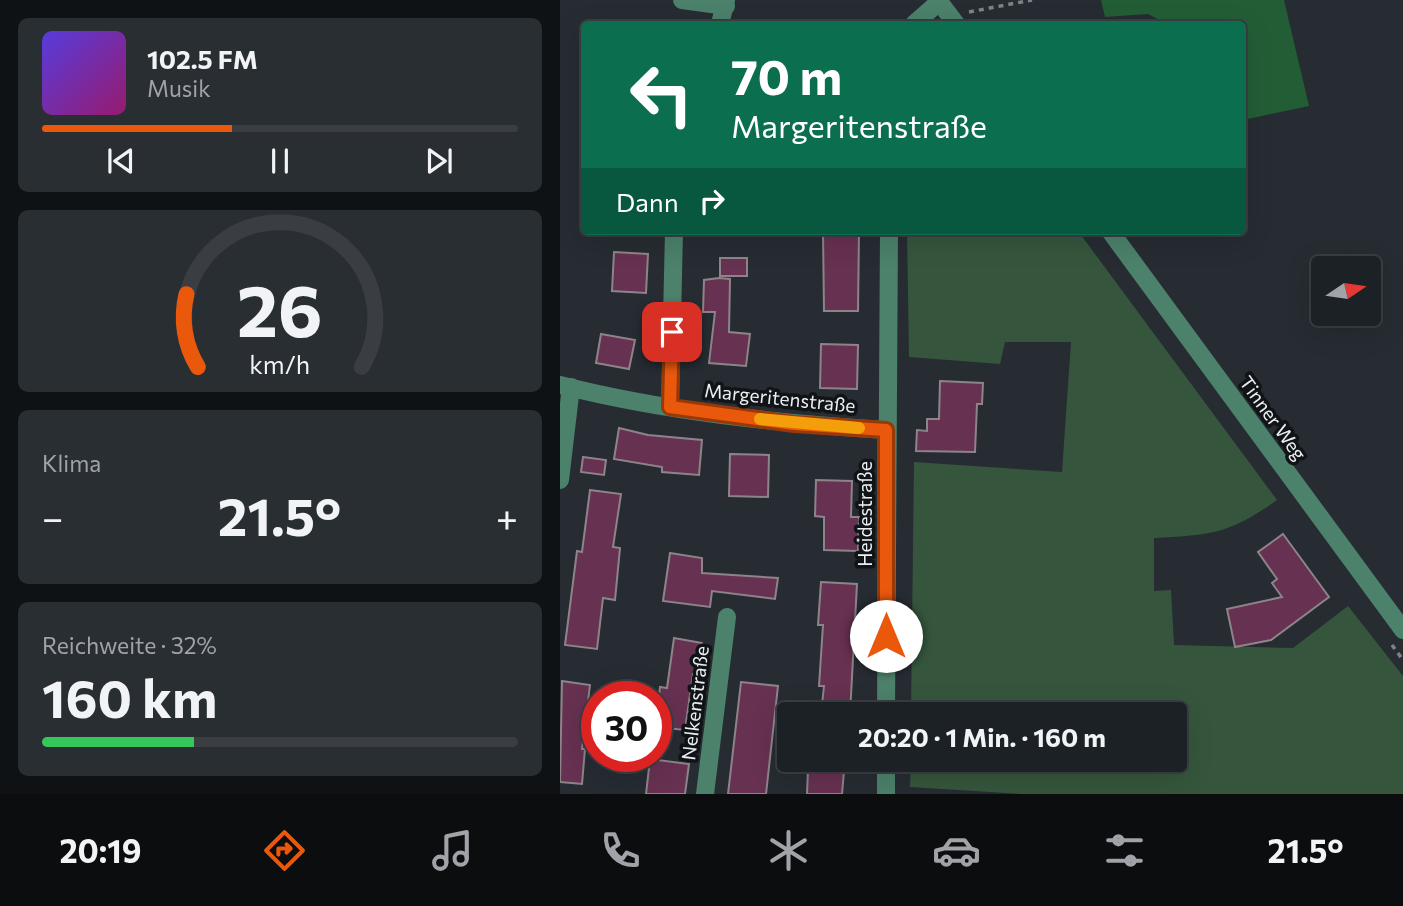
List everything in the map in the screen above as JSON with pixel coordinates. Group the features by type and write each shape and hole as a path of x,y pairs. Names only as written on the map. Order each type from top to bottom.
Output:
{"street":[{"path":"681,0 726,3 721,21"},
{"path":"921,21 946,10"},
{"path":"670,407 674,235"},
{"name":"Heidestraße","path":"886,702 889,235"},
{"name":"Tinner Weg","path":"1113,235 1403,630"},
{"name":"Margeritenstraße","path":"560,480 565,386 670,407 794,424 886,430"},
{"name":"Nelkenstraße","path":"705,794 727,617"},
{"path":"886,772 886,794"}],"path":[{"path":"946,10 1032,0"}],"green space":[{"path":"1101,0 1284,0 1309,106 1246,119 1246,21 1161,21 1148,14 1105,17"},
{"path":"907,235 1081,235 1277,500 1246,520 1219,531 1154,538 1154,591 1171,590 1174,645 1293,648 1348,606 1403,676 1403,794 1021,794 910,787 911,772 1187,772 1187,702 911,702 914,462 1062,472 1071,342 1005,342 1000,364 909,357"}],"building":[{"path":"823,235 859,235 858,311 824,311"},
{"path":"614,252 648,254 646,293 612,291"},
{"path":"720,258 747,258 747,276 720,276"},
{"path":"730,279 729,332 750,334 746,366 709,363 715,312 703,312 704,280"},
{"path":"601,334 635,340 629,369 596,363"},
{"path":"821,344 858,345 857,389 820,388"},
{"path":"940,381 983,383 982,404 977,404 975,452 916,451 917,430 927,431 927,419 939,419"},
{"path":"619,428 648,435 702,440 699,475 662,472 662,467 614,459"},
{"path":"730,454 769,455 768,497 729,496"},
{"path":"583,457 606,460 604,475 581,472"},
{"path":"816,480 852,481 851,517 859,517 858,551 824,550 824,517 815,516"},
{"path":"590,490 621,494 613,547 620,548 615,600 603,598 597,649 565,645 577,551 582,552"},
{"path":"1283,534 1329,597 1271,640 1235,647 1227,609 1282,597 1272,583 1277,579 1258,552"},
{"path":"670,553 702,558 702,573 778,578 775,599 712,591 710,607 663,601"},
{"path":"821,582 857,584 851,702 822,702 824,686 819,686 823,625 818,625"},
{"path":"674,638 702,643 697,674 693,674 685,730 672,729 672,681 668,681"},
{"path":"562,681 581,684 583,772 582,784 560,782"},
{"path":"741,682 778,686 766,794 728,794"},
{"path":"672,762 689,764 685,794 646,794 649,772 672,772"},
{"path":"808,772 844,772 842,794 807,794"}],"slow traffic":[{"path":"760,419 859,428"}],"route":[{"path":"672,332 670,407 794,424 886,430 886,636"}]}
